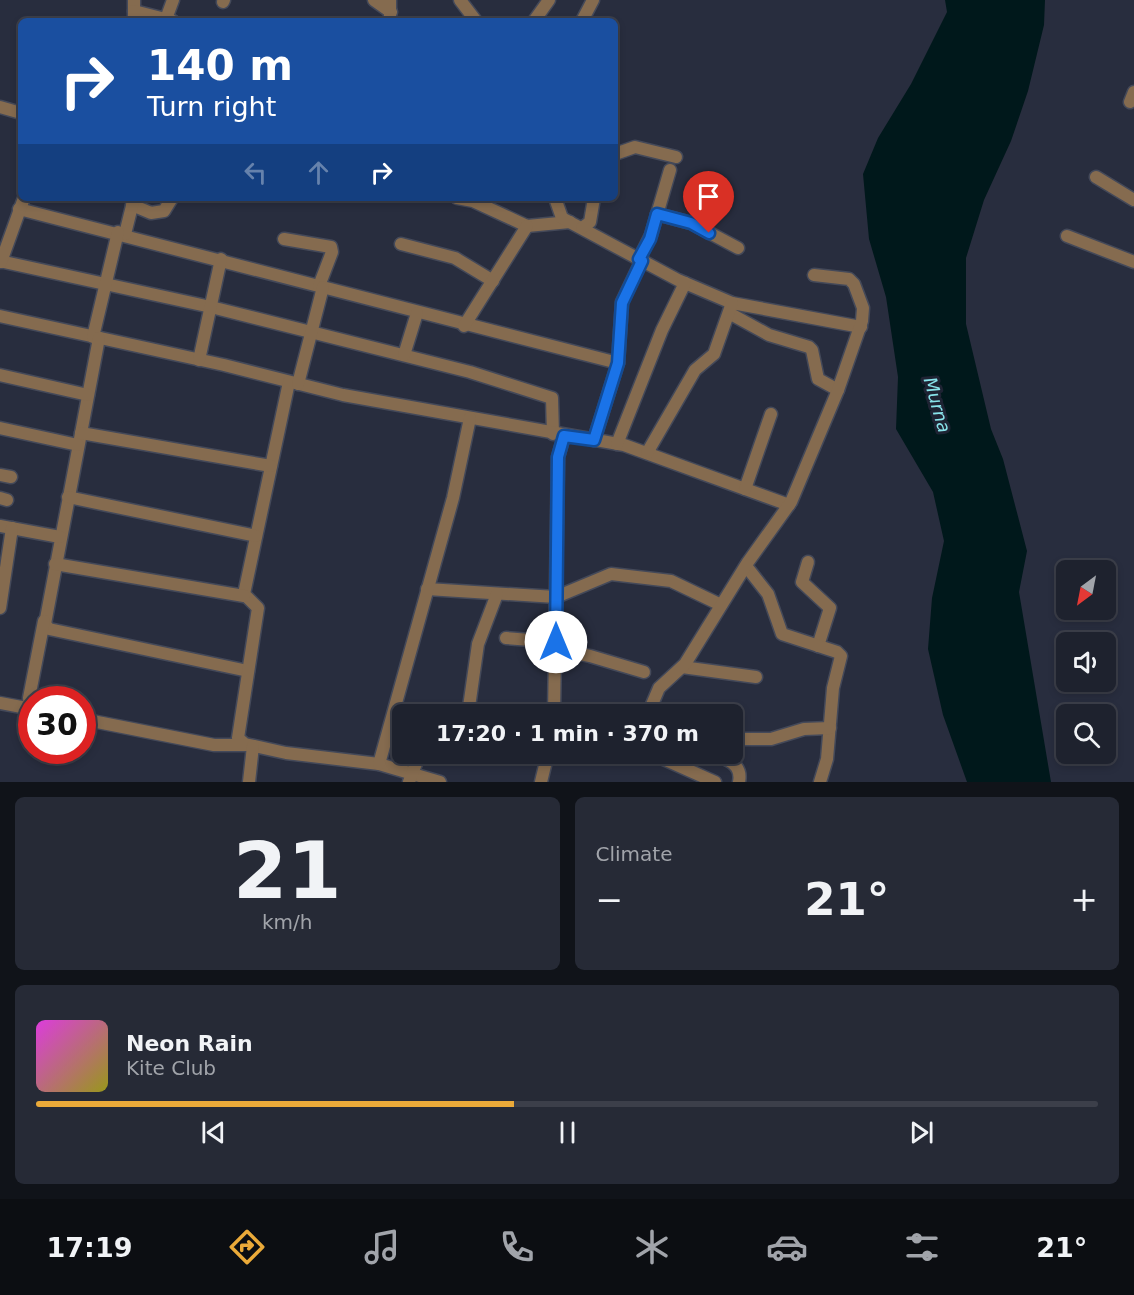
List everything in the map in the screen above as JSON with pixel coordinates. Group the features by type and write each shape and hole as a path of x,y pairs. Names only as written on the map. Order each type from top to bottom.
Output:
{"street":[{"path":"170,18 173,0"},
{"path":"374,0 391,11"},
{"path":"460,0 474,18"},
{"path":"536,18 549,0"},
{"path":"583,18 592,0"},
{"path":"134,11 162,18"},
{"path":"0,107 18,112"},
{"path":"618,153 635,147 676,157"},
{"path":"594,440 618,363 622,303 650,239 670,170"},
{"path":"1096,177 1134,200"},
{"path":"31,686 88,395 105,285 133,202 151,213 164,212 170,201"},
{"path":"473,201 527,226 570,222"},
{"path":"556,201 560,215 570,222 731,308 769,335 809,347 812,351 818,379 838,390"},
{"path":"582,228 590,222 594,201"},
{"path":"554,704 558,435 552,398 470,372 311,334 211,307 1,262 21,203 121,233 464,326 618,363"},
{"path":"657,214 691,223 738,248"},
{"path":"464,326 527,226"},
{"path":"1067,236 1134,262"},
{"path":"244,596 271,466 294,383 311,334 321,286 332,252 331,247 284,239"},
{"path":"401,244 459,260 493,281"},
{"path":"199,360 220,259"},
{"path":"651,704 659,688 682,667 746,566 789,505 838,390 861,327 863,308 852,280 845,277 814,274"},
{"path":"616,444 662,330 684,283"},
{"path":"731,308 861,327"},
{"path":"647,453 695,370 714,354 731,308"},
{"path":"404,356 417,313"},
{"path":"0,316 199,360 342,395 616,444 647,453 789,505"},
{"path":"0,375 88,395"},
{"path":"746,489 771,414"},
{"path":"379,764 453,498 470,418"},
{"path":"0,428 271,466"},
{"path":"68,497 256,536"},
{"path":"0,608 6,527 60,537"},
{"path":"808,562 802,582 830,608 818,646"},
{"path":"55,564 244,596 256,603 258,608 238,735 241,742 286,753 379,764 409,778 440,782"},
{"path":"746,566 768,594 782,634 837,652 841,656 834,685 827,759 820,782"},
{"path":"428,590 556,597 611,574 671,581 721,605"},
{"path":"469,704 478,644 497,594"},
{"path":"44,621 49,628 248,671"},
{"path":"506,638 556,646 644,672"},
{"path":"682,667 756,677"},
{"path":"0,703 18,706"},
{"path":"96,722 214,745 251,745"},
{"path":"743,739 771,739 804,729 830,728"},
{"path":"248,780 251,745"},
{"path":"409,778 415,764"},
{"path":"541,782 545,764"},
{"path":"668,764 687,776 716,782"},
{"path":"733,764 741,771 739,782"}],"water":[{"name":"Murna","path":"945,0 1045,0 1044,25 1028,91 1011,141 984,200 966,258 966,324 991,429 1003,459 1027,551 1019,592 1051,782 967,782 943,715 928,649 932,598 944,541 933,492 896,429 898,377 886,297 869,239 863,174 878,138 911,84 947,12"}],"route":[{"path":"556,642 558,457 564,436 594,440 618,363 622,303 642,261 639,259 650,239 657,214 691,223 709,233"}]}
